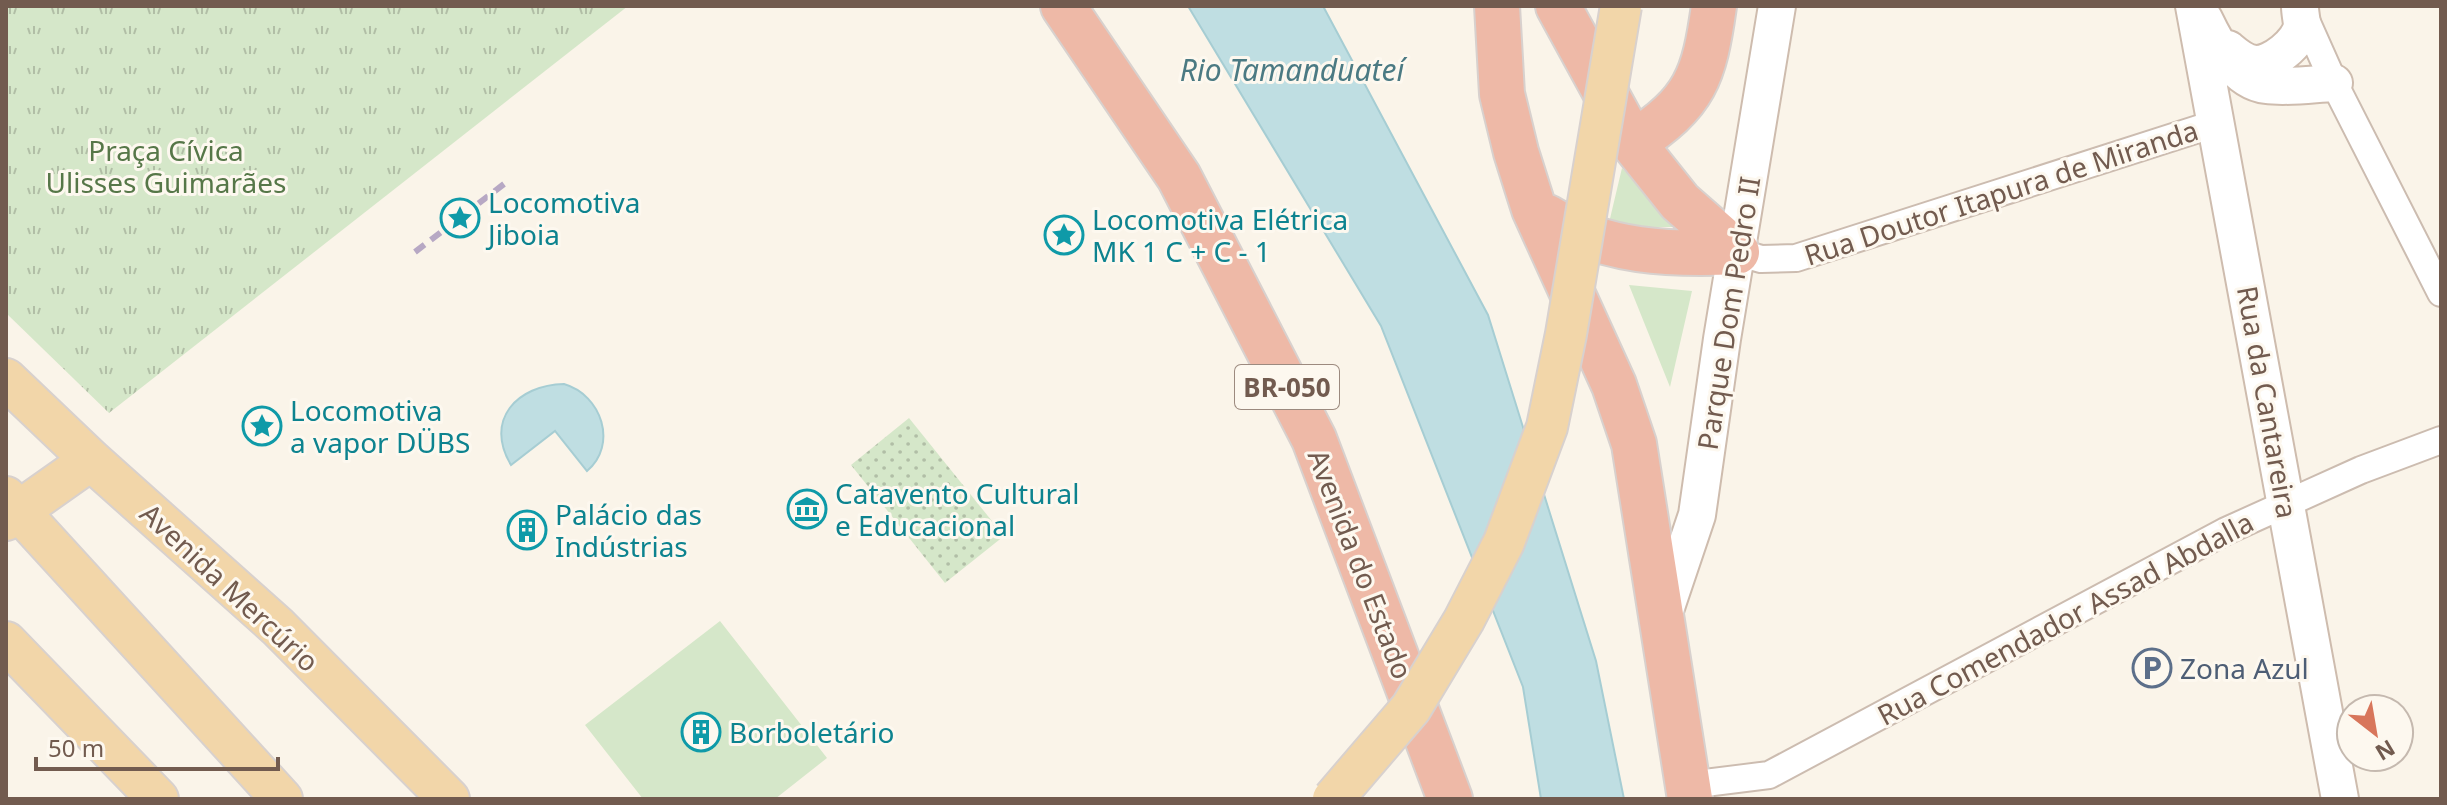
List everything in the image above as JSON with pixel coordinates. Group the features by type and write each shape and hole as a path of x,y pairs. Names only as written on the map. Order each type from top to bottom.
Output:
{"highway":[{"name":"Avenida do Estado","path":"1063,6 1179,177 1314,439 1450,799"},
{"path":"1497,6 1502,94 1516,152 1534,209 1614,385 1634,444 1690,792"},
{"path":"1558,6 1633,143 1680,202 1737,252"},
{"path":"1633,143 1673,114 1694,90 1707,56 1714,6"},
{"path":"1534,209 1570,231 1610,245 1680,254 1737,252"}],"main road":[{"path":"1333,799 1411,708 1464,620 1504,542 1547,427 1566,334 1621,6"},
{"name":"Avenida Mercúrio","path":"6,379 91,460 278,627 449,799"},
{"path":"91,460 10,510 282,799"},
{"path":"6,642 158,799"}],"street":[{"name":"Parque Dom Pedro II","path":"1663,616 1697,515 1722,339 1777,6"},
{"path":"2201,15 2246,62 2257,64 2285,51 2298,35 2302,27 2300,7"},
{"path":"2300,7 2334,83 2441,293"},
{"path":"2201,15 2241,73 2250,80 2271,85 2334,83"},
{"name":"Rua da Cantareira","path":"2201,15 2217,123 2340,799"},
{"path":"2217,123 2271,85"},
{"name":"Rua Doutor Itapura de Miranda","path":"1737,252 1761,259 1796,258 2217,123"},
{"name":"Rua Comendador Assad Abdalla","path":"1690,792 1769,775 2226,531 2361,470 2441,440"}],"green space":[{"name":"Praça Cívica Ulisses Guimarães","path":"6,6 628,6 109,413 6,313"},
{"path":"1622,168 1677,227 1608,227"},
{"path":"1629,285 1692,291 1670,387"},
{"path":"909,418 1004,536 945,583 851,465"},
{"path":"720,621 827,758 775,799 643,799 585,725"}],"water":[{"name":"Rio Tamanduateí","path":"1188,6 1323,6 1488,315 1596,661 1624,799 1541,799 1523,687 1381,326"},
{"path":"564,384 577,390 596,410 603,435 602,448 596,460 587,471 555,431 511,465 501,434 510,408 519,398 532,391"}],"railway":[{"path":"415,252 504,184"}],"place":[{"name":"Locomotiva Jiboia","path":"460,218"},
{"name":"Locomotiva Elétrica MK 1 C + C - 1","path":"1064,235"},
{"name":"Locomotiva a vapor DÜBS","path":"262,426"},
{"name":"Catavento Cultural e Educacional","path":"807,509"},
{"name":"Palácio das Indústrias","path":"527,530"},
{"name":"Zona Azul","path":"2152,668"},
{"name":"Borboletário","path":"701,732"}]}
